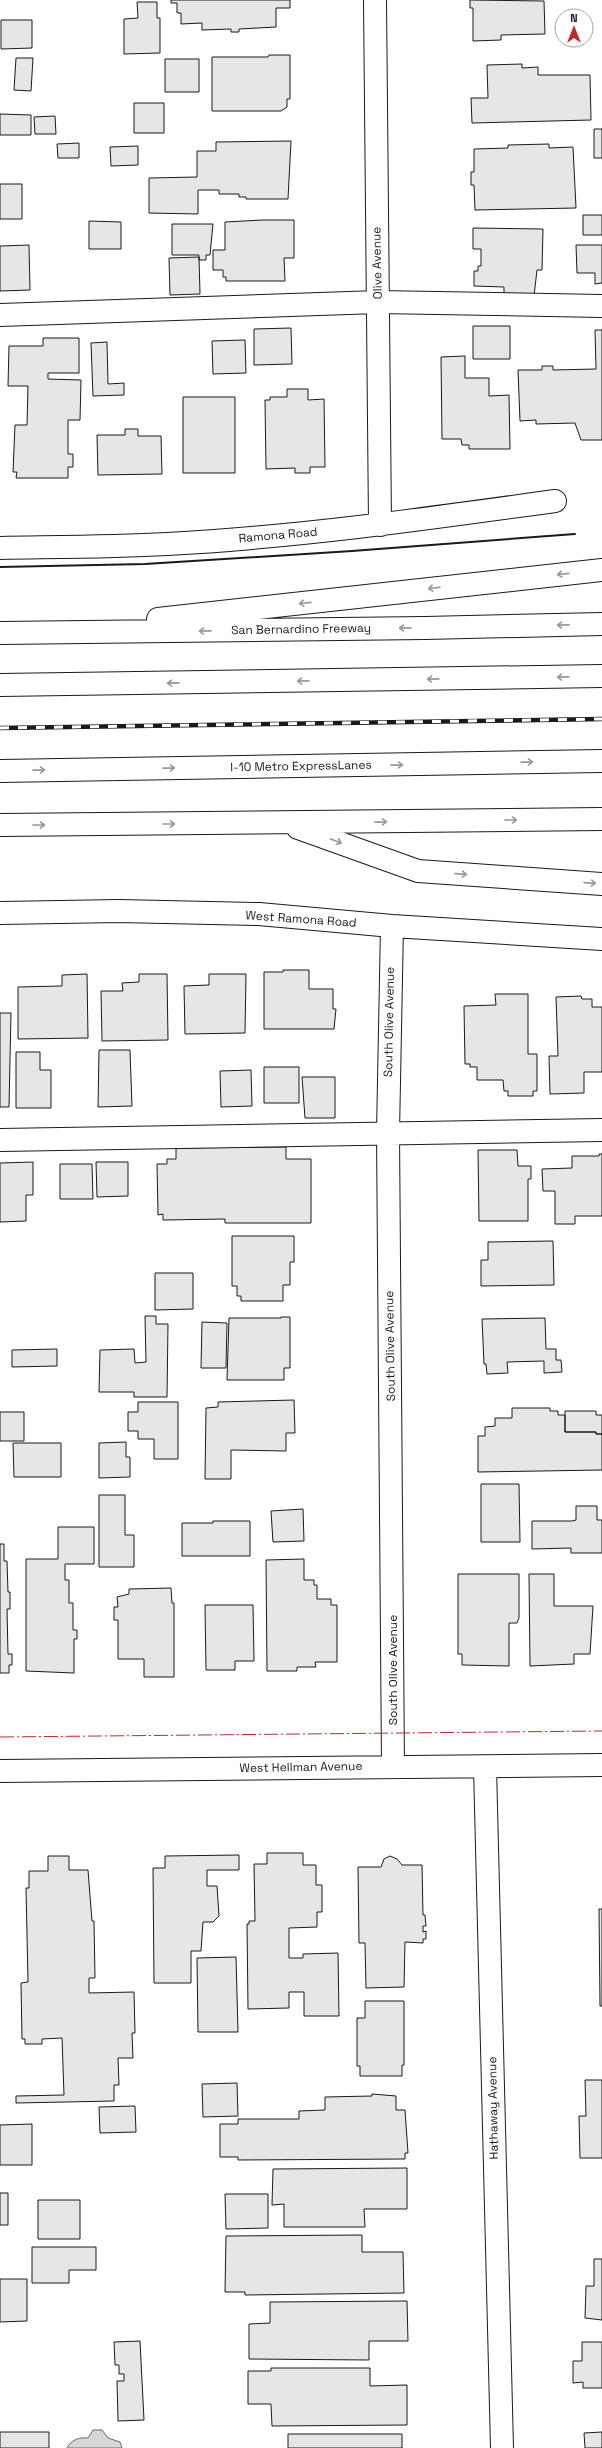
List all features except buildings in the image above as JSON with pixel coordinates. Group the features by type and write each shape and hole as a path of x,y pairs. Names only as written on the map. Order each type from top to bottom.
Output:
{"main road":[{"name":"Olive Avenue","path":"375,0 380,525"},
{"path":"0,315 378,302 602,306"},
{"name":"Ramona Road","path":"0,548 167,544 380,525 555,501"},
{"path":"32,632 602,570"},
{"name":"San Bernardino Freeway","path":"0,633 425,628 602,624"},
{"path":"0,685 602,676"},
{"name":"I-10 Metro ExpressLanes","path":"0,771 602,761"},
{"path":"0,825 602,819"},
{"path":"286,823 418,871 602,884"},
{"name":"West Ramona Road","path":"0,913 119,911 260,914 392,926 602,939"},
{"name":"South Olive Avenue","path":"392,926 388,1133 393,1766"},
{"path":"0,1140 602,1130"},
{"name":"West Hellman Avenue","path":"0,1771 602,1765"},
{"name":"Hathaway Avenue","path":"485,1767 502,2448"}],"shaded area":[{"path":"93,2430 102,2430 108,2438 120,2442 122,2448 67,2448 76,2440 88,2438"}],"railway":[{"path":"0,728 602,719"}],"wall":[{"path":"0,567 145,564 352,551 575,534"}],"power":[{"path":"0,1737 602,1731"}]}
